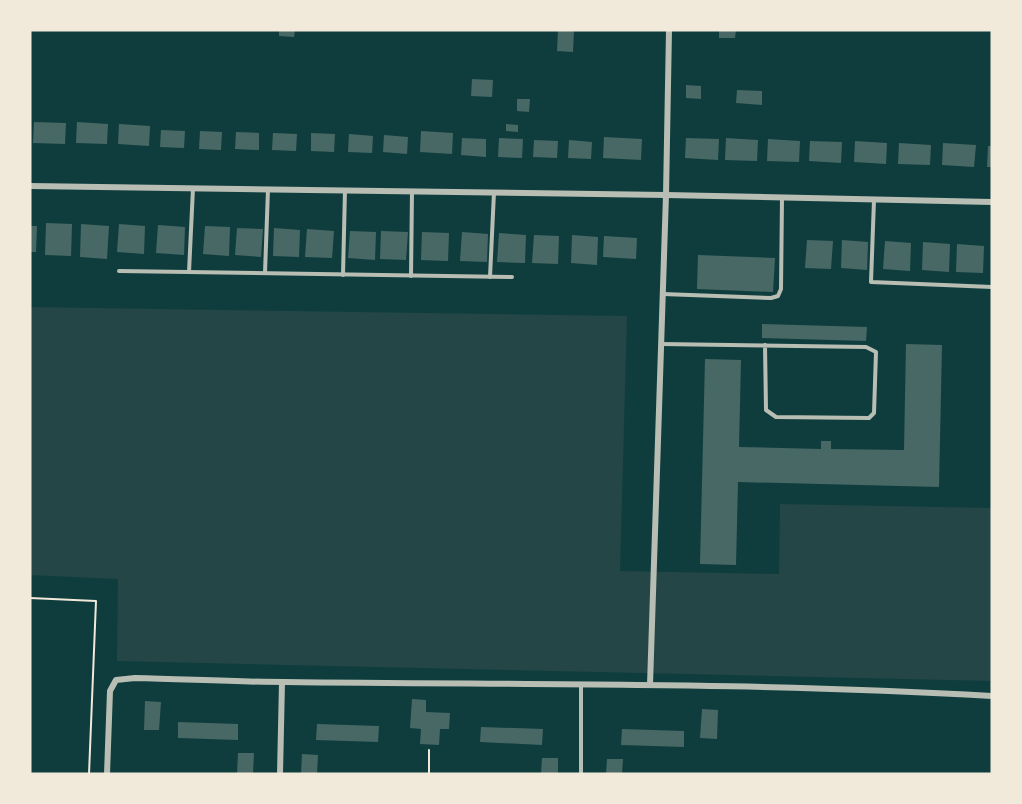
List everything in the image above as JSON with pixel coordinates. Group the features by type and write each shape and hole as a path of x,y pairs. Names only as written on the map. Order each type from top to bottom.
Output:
{"street":[{"path":"650,685 669,30"},
{"path":"30,186 992,202"},
{"path":"107,774 110,691 116,680 135,678 282,682 650,685 916,691 992,696"},
{"path":"280,774 282,682"}],"lane":[{"path":"189,272 193,188"},
{"path":"265,273 268,189"},
{"path":"343,274 345,190"},
{"path":"411,276 412,191"},
{"path":"490,277 494,192"},
{"path":"662,294 771,298 778,296 781,289 782,198"},
{"path":"874,200 871,282 992,287"},
{"path":"119,271 512,277"},
{"path":"661,344 765,345 866,347 876,352 874,413 869,418 776,417 766,410 765,345"},
{"path":"581,684 581,774"}],"path":[{"path":"30,598 96,601 89,774"},
{"path":"429,750 429,774"}],"shaded area":[{"path":"30,307 627,316 620,571 779,574 780,504 992,508 992,681 117,661 118,579 30,575"}],"building":[{"path":"279,30 295,30 294,37 279,36"},
{"path":"558,30 574,30 573,52 557,51"},
{"path":"719,30 736,30 735,38 719,38"},
{"path":"472,79 493,80 492,97 471,96"},
{"path":"686,85 701,86 701,99 686,98"},
{"path":"737,90 762,91 762,105 736,103"},
{"path":"517,99 530,99 529,112 517,111"},
{"path":"34,122 66,123 65,144 33,143"},
{"path":"77,122 108,124 107,144 76,143"},
{"path":"119,124 150,126 149,146 118,144"},
{"path":"506,124 518,125 518,132 506,131"},
{"path":"161,130 185,131 184,148 160,147"},
{"path":"200,131 222,132 221,150 199,149"},
{"path":"421,131 453,133 452,154 420,152"},
{"path":"236,132 259,133 259,150 235,149"},
{"path":"273,133 297,134 296,151 272,150"},
{"path":"311,133 335,134 334,152 311,151"},
{"path":"349,134 373,136 372,153 348,152"},
{"path":"384,135 408,137 407,154 383,152"},
{"path":"604,137 642,139 641,160 603,158"},
{"path":"462,138 486,139 486,157 461,155"},
{"path":"499,138 523,139 522,158 498,157"},
{"path":"686,138 719,139 718,160 685,158"},
{"path":"726,138 758,140 757,161 725,160"},
{"path":"768,139 800,141 799,162 767,161"},
{"path":"534,140 558,141 557,158 533,157"},
{"path":"569,140 592,142 591,159 568,158"},
{"path":"810,141 842,142 841,163 809,161"},
{"path":"855,141 887,143 886,164 854,162"},
{"path":"899,143 931,145 930,165 898,164"},
{"path":"943,143 976,145 974,167 942,165"},
{"path":"988,146 992,146 992,167 987,167"},
{"path":"46,223 72,224 71,256 45,255"},
{"path":"81,224 109,226 107,259 80,257"},
{"path":"119,224 145,226 144,254 117,252"},
{"path":"158,225 185,227 184,255 156,253"},
{"path":"30,226 37,226 36,252 30,252"},
{"path":"205,226 230,227 229,256 203,254"},
{"path":"237,228 263,229 261,257 235,255"},
{"path":"274,228 300,230 299,257 273,256"},
{"path":"307,229 334,231 332,258 305,257"},
{"path":"350,231 376,232 375,260 348,258"},
{"path":"381,231 408,232 406,260 380,259"},
{"path":"422,232 449,233 448,261 421,260"},
{"path":"462,232 488,234 487,262 460,261"},
{"path":"499,233 526,235 525,263 497,262"},
{"path":"534,235 559,236 558,264 532,263"},
{"path":"572,235 598,237 597,265 571,263"},
{"path":"604,236 637,238 636,259 603,257"},
{"path":"807,240 833,241 831,269 805,268"},
{"path":"842,240 868,242 867,270 841,268"},
{"path":"885,241 911,243 910,271 883,269"},
{"path":"923,242 950,244 949,272 922,270"},
{"path":"957,244 984,246 983,273 956,272"},
{"path":"698,255 775,258 773,292 697,289"},
{"path":"762,324 867,327 866,341 762,338"},
{"path":"906,344 942,345 939,487 738,482 736,565 700,564 705,359 741,360 739,447 821,449 821,441 831,441 831,449 904,450"},
{"path":"412,699 426,700 426,712 450,713 449,729 440,729 439,745 420,744 421,729 410,728"},
{"path":"145,701 161,702 159,730 144,730"},
{"path":"702,709 718,710 717,739 700,738"},
{"path":"178,722 238,724 238,740 178,738"},
{"path":"317,724 379,726 378,742 316,740"},
{"path":"481,727 543,729 542,745 480,742"},
{"path":"622,729 684,731 684,747 621,745"},
{"path":"238,753 254,753 253,774 237,774"},
{"path":"302,754 318,755 317,774 301,774"},
{"path":"542,758 558,758 558,774 541,774"},
{"path":"607,759 623,759 622,774 606,774"}]}
